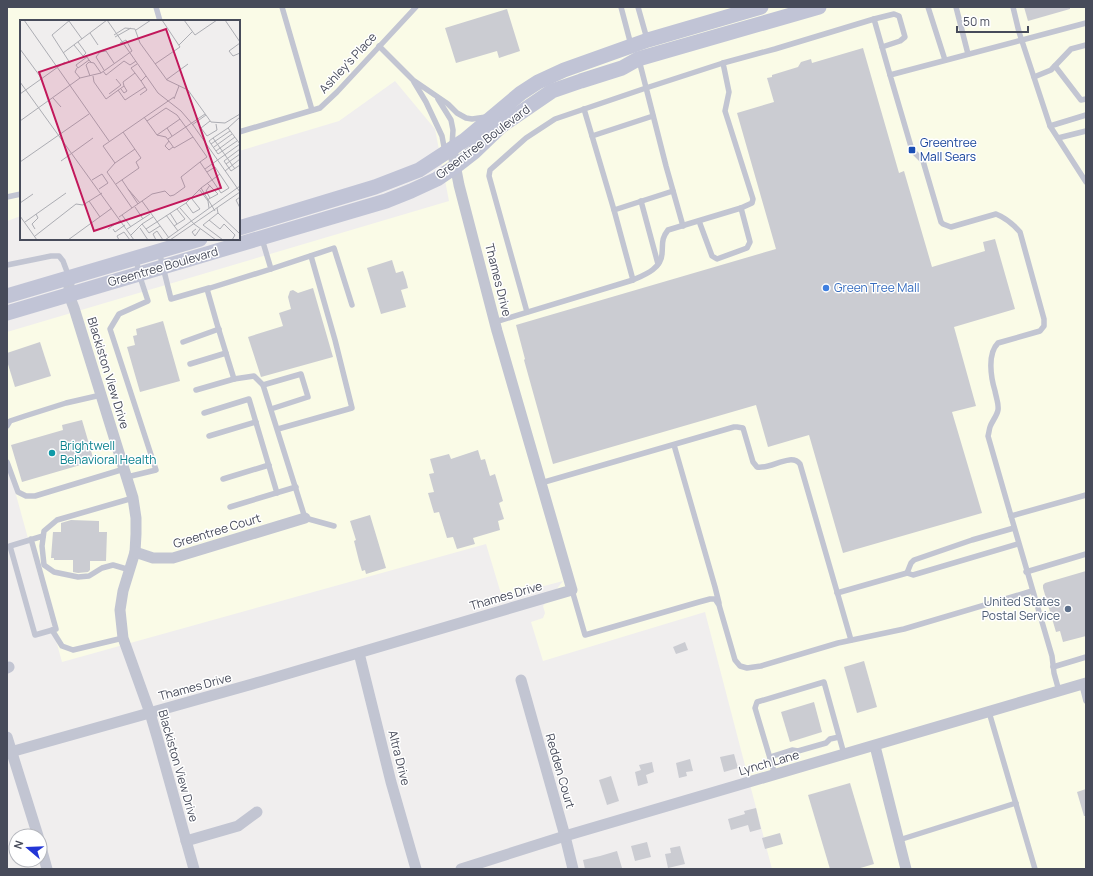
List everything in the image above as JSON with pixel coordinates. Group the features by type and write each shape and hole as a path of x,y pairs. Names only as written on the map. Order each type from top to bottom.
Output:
{"main road":[{"name":"Greentree Boulevard","path":"253,231 386,201 411,191 437,179 456,166 474,152 502,126 552,91 622,68 641,49 761,7"},
{"name":"Greentree Boulevard","path":"240,236 419,170 465,140 521,93 538,82 564,70 641,49 819,7"},
{"name":"Greentree Boulevard","path":"7,296 197,240"},
{"name":"Greentree Boulevard","path":"7,313 162,267 230,240"}],"street":[{"name":"Thames Drive","path":"9,753 263,682 572,590 495,322 459,185 456,166 449,151"},
{"name":"Blackiston View Drive","path":"69,277 70,295 133,498 136,523 135,552 123,591 120,610 123,638 150,713 194,869"},
{"name":"Greentree Court","path":"135,552 153,558 173,558 305,518"},
{"name":"Altra Drive","path":"359,653 391,782 416,869"},
{"name":"Redden Court","path":"521,680 574,869"},
{"name":"Lynch Lane","path":"461,869 565,836 1084,684"},
{"path":"7,737 9,753 35,828"},
{"path":"875,746 906,869"},
{"path":"186,841 238,826 257,812"}],"lane":[{"path":"156,7 160,20"},
{"path":"282,7 312,110"},
{"name":"Ashley's Place","path":"240,132 320,108 416,7"},
{"path":"621,7 641,49"},
{"path":"638,7 646,88 683,226"},
{"path":"928,7 945,60"},
{"path":"956,7 968,54"},
{"path":"1013,7 1022,40 1050,126 1086,182"},
{"path":"527,312 489,176 490,170 526,138 555,119 722,63 894,14 899,16 905,37 900,41 882,47"},
{"path":"874,20 912,150 923,161 941,222 945,225 951,226 996,214 1011,223 1020,232 1041,306 1045,322 1043,329 998,343 992,354 991,376 998,408 988,436 1026,572 1052,656 1059,691"},
{"path":"890,75 1086,24"},
{"path":"1034,76 1051,70 1071,49 1086,45"},
{"path":"379,46 413,80 448,104 457,113 466,118 472,119 496,114"},
{"path":"495,322 633,280 652,271 660,262 663,237 668,230 752,204 753,199 725,112 729,92 722,63"},
{"path":"1055,66 1081,100 1086,99"},
{"path":"413,80 426,102 449,151"},
{"path":"436,97 451,120 453,130 449,151"},
{"path":"584,109 633,280"},
{"path":"1050,126 1086,115"},
{"path":"592,136 653,116"},
{"path":"1058,138 1086,131"},
{"path":"614,210 673,192"},
{"path":"7,197 20,194"},
{"path":"641,201 658,264"},
{"path":"699,221 712,256 717,259 747,248 750,242 741,208"},
{"path":"253,231 271,268"},
{"path":"159,251 171,299 334,248 352,305"},
{"path":"7,265 51,256 59,256 63,261 69,277"},
{"path":"278,429 352,408 335,340 311,256"},
{"path":"7,462 18,492 26,496 35,496 125,473 156,470 110,329 119,314 148,301 139,274 136,258"},
{"path":"210,288 207,289 234,379"},
{"path":"183,342 219,329"},
{"path":"190,364 226,353"},
{"path":"263,385 301,374 308,397 271,408"},
{"path":"196,390 234,379 254,376 263,385 305,518 334,526"},
{"path":"7,426 10,422 25,416 66,403 101,395"},
{"path":"204,413 249,399 277,493"},
{"path":"209,436 256,422"},
{"path":"541,483 737,427 743,428 753,462 757,467 764,467 791,459 799,462 851,640"},
{"path":"674,445 735,660 740,666 747,668 761,666 851,640 904,629 1032,591"},
{"path":"223,479 269,465"},
{"path":"230,507 296,487"},
{"path":"1010,516 1086,495"},
{"path":"130,570 113,566 102,568 89,576 78,577 54,572 44,565 42,546 44,531 57,520 133,498"},
{"path":"907,573 911,563 914,560 972,540 1014,528"},
{"path":"32,539 56,629 35,635 10,546 32,539 43,536"},
{"path":"837,593 907,573 913,575 1018,544"},
{"path":"1026,572 1086,554"},
{"path":"572,590 585,635 710,599 714,599 719,605"},
{"path":"52,630 62,646 73,650 123,638"},
{"path":"1053,667 1086,656"},
{"path":"775,774 755,708 757,702 824,682 844,754"},
{"path":"1084,684 1086,701"},
{"path":"989,712 1035,869"},
{"path":"770,757 792,750 798,751 826,743 830,739 839,736"},
{"path":"899,840 1016,803"}],"shaded area":[{"path":"7,7 1086,7 1086,869 772,869 705,612 543,661 531,622 543,618 545,613 543,606 563,581 502,597 486,544 62,662 7,462 7,332 449,201 435,129 395,81 339,121 240,151 240,20 20,20 20,216 7,221"}],"building":[{"path":"1024,7 1070,7 1070,9 1028,21"},
{"path":"507,9 520,51 499,58 497,51 456,63 445,28"},
{"name":"Green Tree Mall","path":"863,48 899,173 904,171 932,267 985,251 983,242 995,239 1015,309 954,327 976,406 952,412 982,513 843,553 809,435 768,447 756,405 553,464 524,360 516,325 776,249 737,113 774,102 767,78 772,77 772,75 798,67 801,62 811,59 812,63"},
{"path":"392,260 396,273 403,271 406,280 408,288 401,290 406,307 381,314 367,268"},
{"path":"313,288 333,357 261,377 248,337 283,326 279,313 291,309 288,297 290,291 293,290 298,293"},
{"path":"163,321 180,381 140,392 127,347 135,345 133,336 137,335 136,329"},
{"path":"40,342 51,376 15,387 7,361 7,353"},
{"name":"Brightwell Behavioral Health","path":"82,420 94,461 22,482 11,445 63,430 62,425"},
{"path":"478,450 481,460 485,459 490,476 495,474 503,501 499,503 504,519 498,521 500,530 473,538 475,544 457,549 453,537 447,538 439,512 434,513 428,493 434,492 429,474 434,473 430,459 449,454 451,459"},
{"path":"370,515 386,568 366,574 365,570 362,571 354,541 356,540 350,521"},
{"path":"71,520 99,521 99,532 107,532 106,561 90,561 90,570 88,572 73,572 73,560 54,560 54,558 51,558 53,532 61,532 61,523"},
{"name":"United States Postal Service","path":"1086,571 1086,636 1063,642 1060,631 1056,632 1043,585 1045,583"},
{"path":"685,642 688,650 676,654 673,647"},
{"path":"864,661 877,707 857,713 844,667"},
{"path":"814,702 822,732 790,742 781,712"},
{"path":"734,754 738,768 724,772 720,757"},
{"path":"690,759 693,771 686,772 687,776 679,778 676,763"},
{"path":"652,762 654,772 646,775 648,783 638,786 635,772 641,770 639,765"},
{"path":"611,776 619,801 607,805 599,780"},
{"path":"850,783 874,864 857,869 830,869 808,795"},
{"path":"1086,789 1086,816 1084,816 1077,792"},
{"path":"756,808 761,829 750,832 748,825 731,830 728,819 745,814 744,811"},
{"path":"780,833 783,844 765,849 762,838"},
{"path":"647,842 651,857 635,861 631,846"},
{"path":"680,846 685,864 668,868 665,854 671,853 670,848"},
{"path":"617,851 622,868 585,869 583,860"}],"place":[{"name":"Greentree Mall Sears","path":"912,150"},
{"name":"Green Tree Mall","path":"826,288"},
{"name":"Brightwell Behavioral Health","path":"52,453"},
{"name":"United States Postal Service","path":"1068,609"}]}
